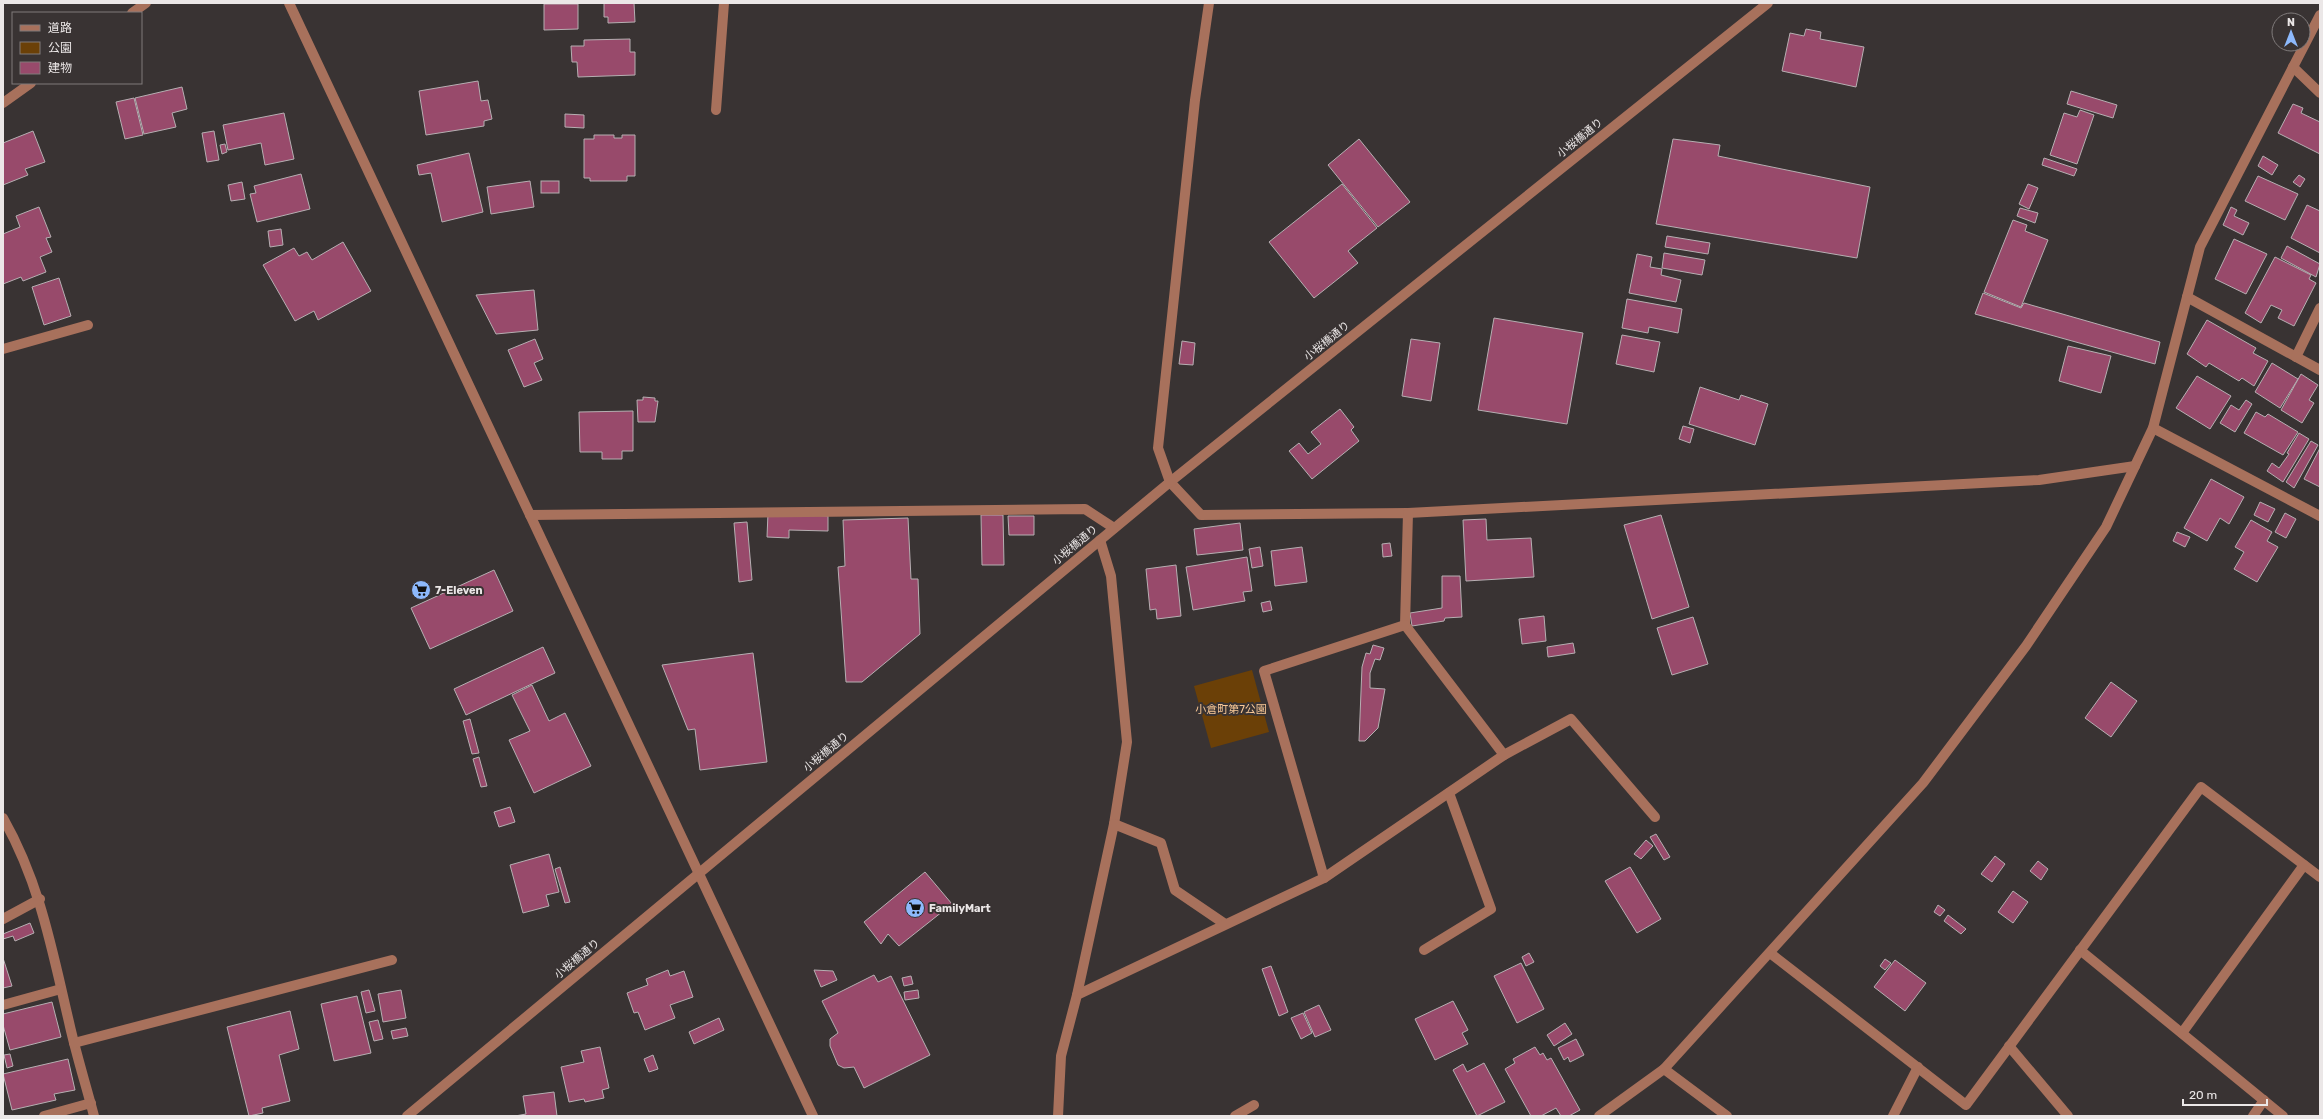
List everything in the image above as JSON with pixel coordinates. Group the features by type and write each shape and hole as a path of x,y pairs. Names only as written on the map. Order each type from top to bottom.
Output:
{"street":[{"path":"133,12 146,3"},
{"path":"289,3 813,1116"},
{"path":"716,110 724,3"},
{"path":"1208,3 1195,100 1158,448 1170,482 1201,515 1408,513 2039,480 2135,466"},
{"name":"小桜橋通り","path":"407,1116 1170,482 1768,3"},
{"path":"1599,1116 1664,1069 1923,784 2026,646 2106,527 2153,428 2200,247 2320,15"},
{"path":"2293,67 2320,93"},
{"path":"3,103 30,84"},
{"path":"2187,297 2320,370"},
{"path":"2296,357 2320,308"},
{"path":"3,349 88,325"},
{"path":"2153,428 2320,516"},
{"path":"530,515 1085,509 1114,528"},
{"path":"1408,513 1405,625 1504,755"},
{"path":"1058,1116 1061,1056 1114,824 1127,742 1111,576 1100,540"},
{"path":"1324,878 1264,671 1405,625"},
{"path":"1076,995 1324,878 1504,755 1571,719 1654,817"},
{"path":"1770,953 1966,1105 2201,787 2320,877"},
{"path":"1424,950 1491,909 1449,793"},
{"path":"3,818 16,842 40,899 74,1043 94,1116"},
{"path":"1114,824 1161,843 1175,890 1225,924"},
{"path":"2182,1034 2304,865"},
{"path":"3,919 40,899"},
{"path":"2080,950 2284,1116"},
{"path":"74,1043 392,960"},
{"path":"3,1004 61,988"},
{"path":"2009,1046 2068,1116"},
{"path":"1893,1116 1918,1067"},
{"path":"1664,1069 1727,1116"},
{"path":"2253,1116 2264,1100"},
{"path":"44,1116 91,1103"},
{"path":"1235,1116 1254,1105"}],"green space":[{"name":"小倉町第7公園","path":"1252,670 1269,732 1211,748 1194,686"}],"building":[{"path":"604,3 634,3 635,22 608,23 608,17 604,17"},
{"path":"544,4 578,4 578,29 544,30"},
{"path":"1806,29 1821,32 1820,39 1864,47 1856,87 1782,71 1790,33 1804,36"},
{"path":"630,39 630,52 635,52 635,75 578,77 577,62 572,62 571,46 584,46 584,40"},
{"path":"478,81 481,101 488,100 492,119 484,121 484,126 426,135 419,91"},
{"path":"182,87 187,109 172,113 176,127 144,134 135,98"},
{"path":"2071,91 2117,105 2113,118 2067,104"},
{"path":"134,98 143,135 125,139 116,102"},
{"path":"2293,104 2303,108 2301,113 2320,122 2320,154 2278,133"},
{"path":"2080,110 2094,115 2077,164 2050,155 2064,113 2077,117"},
{"path":"284,113 294,159 265,165 261,143 228,150 223,125"},
{"path":"565,114 584,115 584,128 565,127"},
{"path":"33,131 45,162 25,169 28,175 3,185 3,143"},
{"path":"214,131 219,160 207,162 202,133"},
{"path":"594,135 614,135 614,138 622,138 622,135 635,135 635,176 627,176 627,181 590,181 590,178 584,178 584,139 594,139"},
{"path":"1359,139 1410,202 1378,227 1328,165"},
{"path":"1673,139 1720,145 1718,156 1870,187 1857,258 1656,224"},
{"path":"225,144 227,152 222,154 220,145"},
{"path":"469,153 483,212 442,222 431,173 419,175 417,165"},
{"path":"2263,156 2278,165 2272,175 2258,166"},
{"path":"2044,158 2077,169 2074,176 2042,165"},
{"path":"301,174 310,209 257,222 250,194 256,193 254,186"},
{"path":"2299,175 2305,179 2300,187 2293,182"},
{"path":"2258,176 2298,194 2285,220 2245,201"},
{"path":"530,181 534,207 491,214 487,187"},
{"path":"541,181 559,181 559,193 541,193"},
{"path":"242,182 245,199 231,201 228,185"},
{"path":"1342,184 1377,228 1348,251 1358,263 1314,298 1269,242"},
{"path":"2028,184 2038,188 2029,209 2019,204"},
{"path":"2307,205 2320,211 2320,253 2291,238"},
{"path":"39,207 51,237 46,238 52,252 40,257 46,272 23,281 21,277 3,284 3,234 20,227 16,216"},
{"path":"2231,207 2237,210 2234,216 2249,223 2243,235 2223,225"},
{"path":"2020,208 2038,213 2035,223 2017,216"},
{"path":"2013,220 2027,225 2025,231 2048,240 2021,307 1984,292"},
{"path":"281,229 283,245 270,247 268,231"},
{"path":"1667,236 1710,243 1708,254 1665,247"},
{"path":"2234,239 2267,254 2246,294 2215,279"},
{"path":"343,242 371,291 318,320 314,311 295,321 263,265 294,248 299,256 307,252 312,260"},
{"path":"2287,246 2320,264 2316,277 2281,258"},
{"path":"1664,253 1705,260 1702,275 1662,268"},
{"path":"1637,254 1652,257 1650,267 1662,269 1661,275 1681,280 1676,302 1629,293"},
{"path":"2275,257 2311,275 2309,279 2316,283 2294,326 2278,318 2282,310 2271,305 2261,323 2245,313"},
{"path":"59,278 71,316 44,325 32,287"},
{"path":"534,290 538,330 496,334 476,295"},
{"path":"1983,293 2021,308 2024,303 2160,342 2155,364 1975,314"},
{"path":"1627,299 1682,309 1678,333 1649,327 1648,333 1622,328"},
{"path":"1494,318 1583,333 1567,424 1478,410"},
{"path":"2207,320 2256,348 2253,353 2268,361 2254,386 2242,378 2239,381 2209,363 2206,367 2187,354"},
{"path":"1622,335 1660,342 1654,372 1616,364"},
{"path":"535,339 543,359 534,363 542,380 524,387 508,350"},
{"path":"1411,339 1440,343 1431,401 1402,396"},
{"path":"1182,341 1195,343 1193,365 1179,364"},
{"path":"2068,346 2111,356 2101,393 2059,381"},
{"path":"2272,363 2298,379 2280,408 2255,392"},
{"path":"2301,374 2318,385 2309,400 2314,403 2302,423 2281,410"},
{"path":"2197,376 2231,396 2210,429 2176,408"},
{"path":"1700,387 1739,400 1741,395 1768,404 1755,445 1689,424"},
{"path":"643,397 655,398 655,401 658,401 655,422 638,422 637,400 643,400"},
{"path":"2246,400 2252,404 2235,432 2220,423 2231,405 2239,410"},
{"path":"1340,409 1354,427 1351,430 1359,441 1312,479 1289,451 1299,443 1308,454 1321,444 1311,432"},
{"path":"633,411 633,451 622,451 622,459 602,459 602,452 580,452 579,412"},
{"path":"2256,412 2265,417 2268,414 2298,432 2283,455 2244,433"},
{"path":"1683,426 1694,429 1690,443 1679,439"},
{"path":"2299,433 2309,439 2283,482 2267,471 2272,463 2279,468 2289,454 2287,453"},
{"path":"2311,441 2318,445 2294,488 2286,482"},
{"path":"2320,448 2320,487 2304,479"},
{"path":"2211,479 2244,497 2229,524 2220,518 2207,541 2184,528"},
{"path":"2260,502 2275,509 2268,522 2254,515"},
{"path":"768,513 828,516 828,531 789,530 789,538 767,537"},
{"path":"2285,513 2296,519 2286,538 2275,532"},
{"path":"981,515 1003,515 1004,565 982,565"},
{"path":"1661,515 1689,607 1652,619 1624,525"},
{"path":"1008,516 1034,516 1034,535 1009,535"},
{"path":"908,518 911,579 918,579 920,634 862,682 846,682 838,567 845,566 843,520"},
{"path":"1486,519 1487,540 1531,538 1534,577 1466,581 1463,520"},
{"path":"2251,520 2272,532 2267,541 2278,547 2257,582 2234,569 2244,552 2235,547"},
{"path":"747,522 752,580 739,582 734,523"},
{"path":"1240,523 1243,550 1197,555 1194,529"},
{"path":"2177,532 2190,537 2185,547 2173,541"},
{"path":"1390,543 1392,556 1383,557 1382,544"},
{"path":"1260,547 1263,566 1252,568 1249,549"},
{"path":"1302,547 1307,582 1275,586 1271,551"},
{"path":"1247,557 1252,591 1243,592 1245,601 1193,610 1186,567"},
{"path":"1176,565 1181,616 1157,619 1156,609 1150,610 1146,569"},
{"path":"494,570 513,611 430,649 411,608"},
{"path":"1442,576 1460,576 1462,617 1445,618 1444,621 1412,626 1410,613 1442,608"},
{"path":"1270,601 1272,610 1263,612 1261,603"},
{"path":"1544,616 1546,641 1522,644 1519,619"},
{"path":"1693,617 1708,664 1672,675 1657,628"},
{"path":"1573,643 1575,653 1548,657 1547,647"},
{"path":"1373,645 1384,648 1380,660 1375,659 1370,673 1370,688 1385,689 1378,728 1365,741 1359,741 1362,667 1366,653 1370,654"},
{"path":"543,647 555,673 466,715 454,689"},
{"path":"753,653 767,762 700,770 695,729 688,730 662,665"},
{"path":"2111,682 2137,701 2111,737 2085,718"},
{"path":"532,685 549,721 565,713 591,766 534,793 509,740 530,731 512,695"},
{"path":"470,719 479,753 472,754 463,721"},
{"path":"479,757 487,786 481,787 473,759"},
{"path":"510,807 515,822 499,827 494,812"},
{"path":"1656,834 1670,857 1664,860 1650,837"},
{"path":"1646,840 1653,846 1641,859 1634,854"},
{"path":"549,854 559,892 546,895 549,906 523,913 510,865"},
{"path":"1995,856 2005,864 1992,882 1981,874"},
{"path":"2038,861 2048,869 2041,880 2030,871"},
{"path":"560,867 570,902 565,903 555,869"},
{"path":"1630,867 1661,919 1637,933 1605,881"},
{"path":"925,872 952,904 899,946 888,934 881,944 864,922"},
{"path":"2013,891 2028,902 2013,923 1998,912"},
{"path":"1938,905 1945,910 1940,916 1934,912"},
{"path":"1948,915 1966,929 1961,934 1944,921"},
{"path":"30,923 34,933 15,941 13,936 3,939 3,934"},
{"path":"1529,953 1534,962 1526,966 1522,957"},
{"path":"3,958 12,986 3,988"},
{"path":"1885,959 1891,963 1885,970 1880,966"},
{"path":"1895,960 1926,983 1905,1011 1874,987"},
{"path":"1521,963 1544,1009 1517,1023 1494,976"},
{"path":"1271,966 1288,1012 1279,1016 1262,969"},
{"path":"668,970 670,976 684,971 693,997 670,1005 675,1018 645,1030 638,1012 634,1013 627,993 648,985 646,979"},
{"path":"814,970 833,971 837,980 821,987"},
{"path":"874,975 878,982 891,976 930,1055 864,1088 854,1067 844,1068 838,1065 830,1046 830,1039 838,1033 822,1001"},
{"path":"911,976 913,984 904,986 902,978"},
{"path":"369,990 375,1011 366,1013 361,992"},
{"path":"401,990 406,1018 383,1022 378,994"},
{"path":"918,990 919,998 905,1000 904,992"},
{"path":"357,996 371,1053 334,1061 321,1004"},
{"path":"1453,1001 1468,1030 1462,1033 1468,1044 1435,1060 1415,1019"},
{"path":"52,1002 61,1037 10,1050 3,1025 3,1014"},
{"path":"1319,1005 1331,1030 1315,1037 1304,1012"},
{"path":"290,1011 299,1049 279,1055 290,1101 262,1108 263,1113 249,1116 227,1027"},
{"path":"1303,1013 1312,1033 1301,1039 1291,1018"},
{"path":"719,1018 724,1030 694,1044 689,1032"},
{"path":"378,1020 383,1039 374,1041 369,1022"},
{"path":"1565,1023 1572,1034 1554,1046 1547,1035"},
{"path":"406,1028 408,1036 393,1039 391,1031"},
{"path":"1576,1039 1584,1055 1570,1062 1568,1057 1564,1060 1558,1048"},
{"path":"600,1047 609,1088 602,1090 604,1098 585,1102 584,1099 569,1102 561,1067 584,1062 581,1051"},
{"path":"1535,1047 1540,1055 1543,1053 1547,1060 1551,1058 1580,1110 1569,1116 1561,1116 1556,1108 1541,1116 1531,1116 1505,1069 1515,1063 1513,1059"},
{"path":"10,1054 13,1066 7,1068 4,1055"},
{"path":"653,1055 658,1069 649,1072 644,1059"},
{"path":"68,1059 75,1090 54,1094 56,1100 12,1110 3,1074"},
{"path":"1484,1063 1505,1102 1477,1116 1453,1070 1463,1064 1467,1072"},
{"path":"554,1092 557,1116 515,1116 526,1114 523,1096"}],"place":[{"name":"7-Eleven","path":"421,590"},
{"name":"FamilyMart","path":"915,908"}]}
